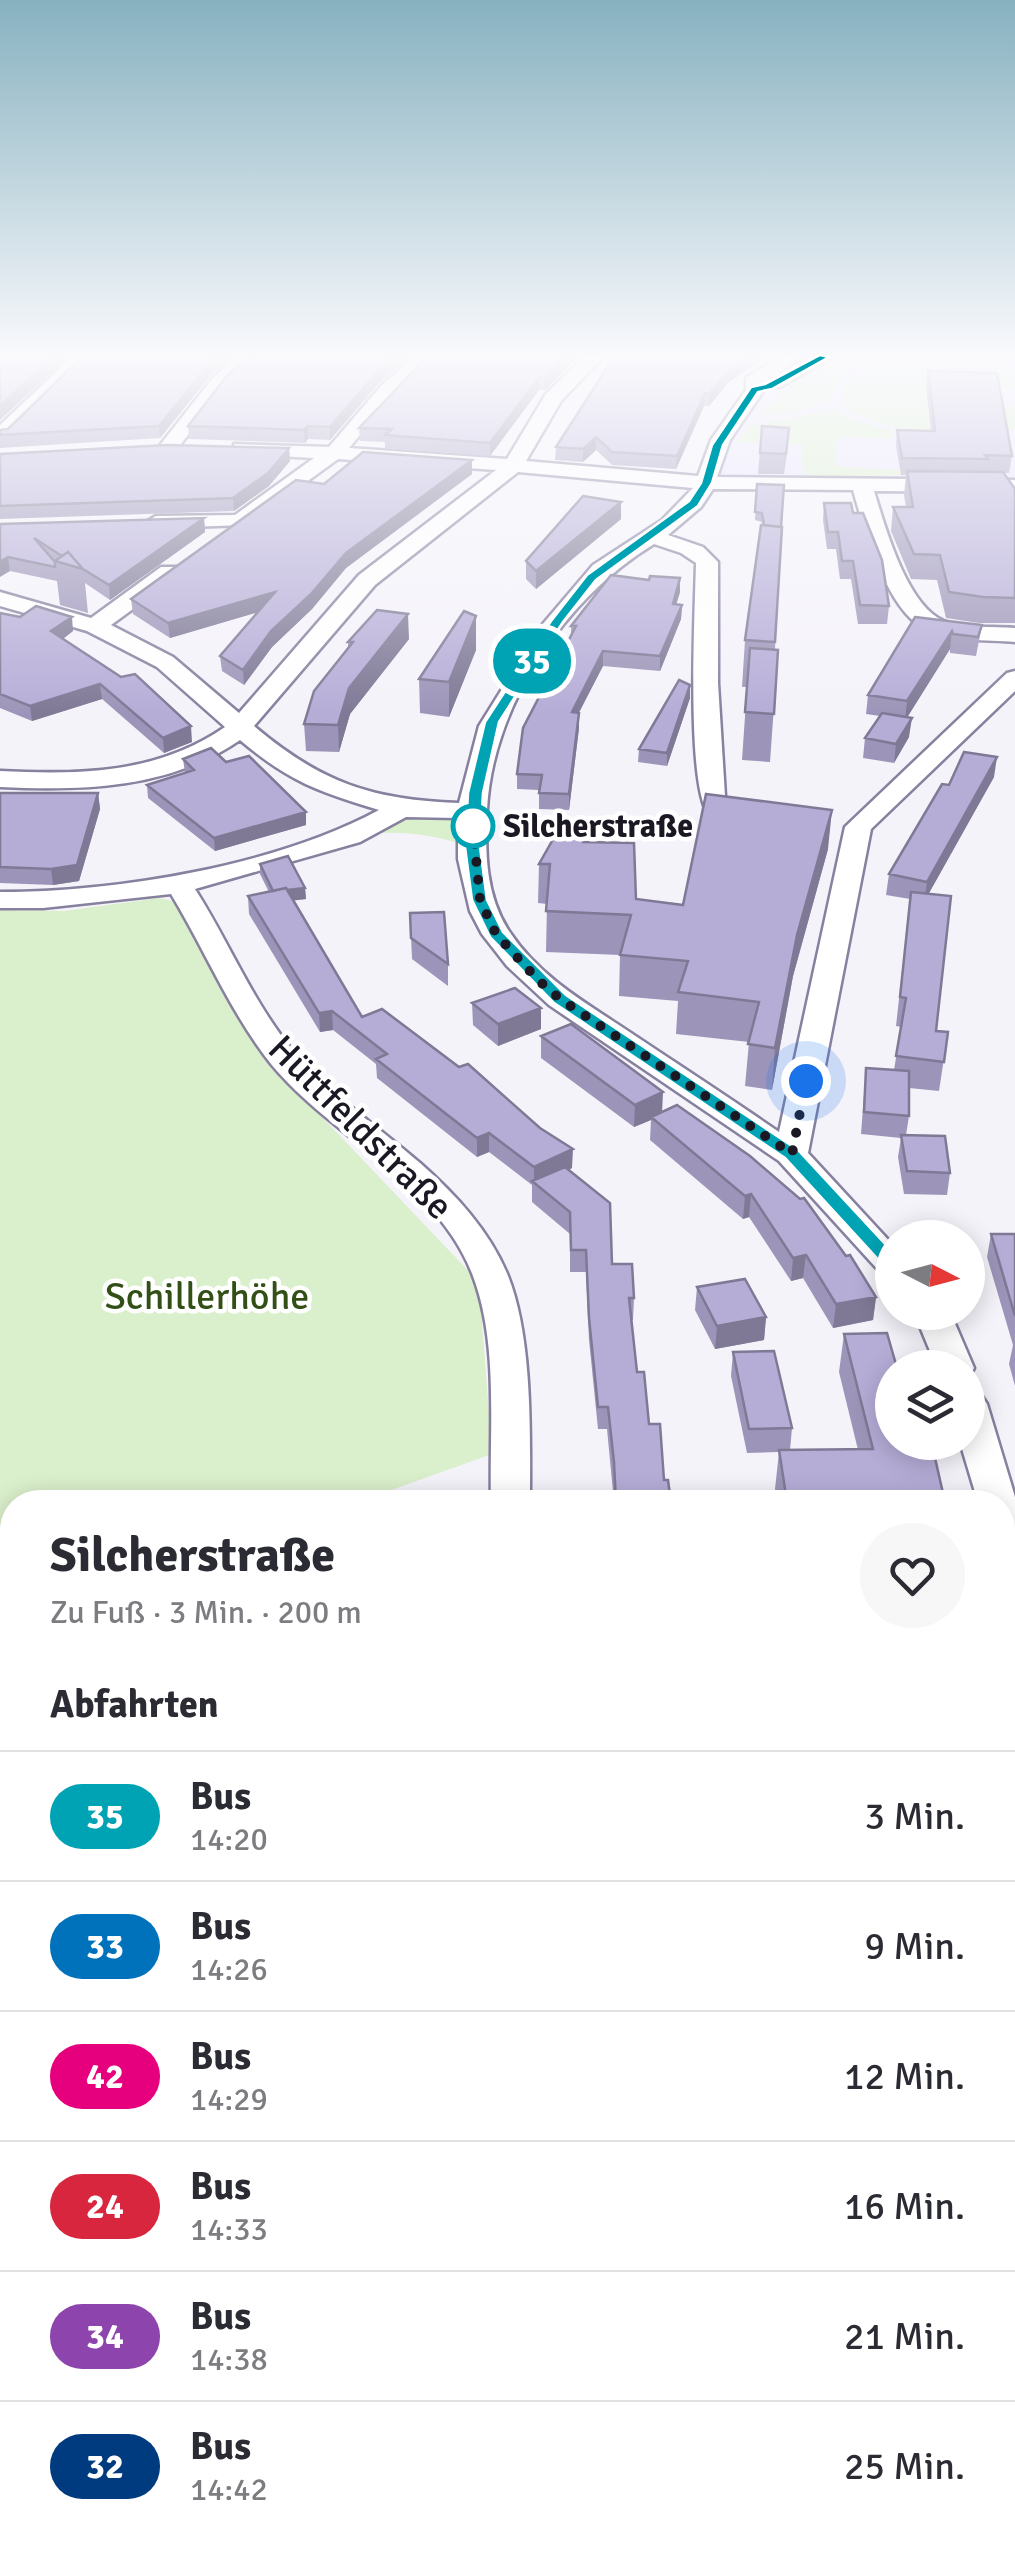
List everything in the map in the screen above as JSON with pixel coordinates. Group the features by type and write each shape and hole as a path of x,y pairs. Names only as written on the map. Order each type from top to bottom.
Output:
{"street":[{"path":"95,626 302,476"},
{"path":"0,779 71,783 162,769 220,744 239,729 367,580 500,476"},
{"path":"622,476 706,483 1015,486"},
{"path":"708,476 694,503 592,577 548,635 492,722 482,754 474,811 472,847 480,900 496,934 560,999 792,1154 875,1245"},
{"path":"862,485 881,546 921,616 945,627 1015,635"},
{"path":"141,523 240,521"},
{"path":"651,537 682,546 702,555 707,562 706,683 712,796 716,808 738,817 772,820"},
{"path":"0,598 95,626 165,662 282,764 320,784 401,809 474,811"},
{"path":"792,1154 858,827 1015,678"},
{"path":"0,900 43,900 178,885 351,836 401,809"},
{"path":"824,824 858,827"},
{"name":"Hüttfeldstraße","path":"178,885 257,1023 300,1077 386,1154 428,1184 466,1233 490,1275 501,1320 510,1490"},
{"path":"985,1460 993,1490"}],"shaded area":[{"path":"714,476 1015,476 1015,484 712,481"}],"green space":[{"path":"806,476 878,476 878,480 807,480"},
{"path":"404,812 467,813 472,847 412,834 351,836"},
{"name":"Schillerhöhe","path":"158,898 174,901 188,916 285,1078 479,1282 492,1454 392,1490 0,1490 0,910 65,911"}],"building":[{"path":"0,476 264,476 233,498 0,506"},
{"path":"334,476 450,476 346,553 311,594 271,631 243,670 220,656 275,592 168,623 131,599 296,480 324,484"},
{"path":"908,476 1006,476 1015,489 1015,598 949,592 940,555 914,554 893,507 913,507"},
{"path":"757,484 784,485 781,527 764,525 762,513 755,512"},
{"path":"583,496 621,502 536,571 526,561"},
{"path":"824,503 851,503 853,513 863,513 882,560 889,606 860,605 853,561 842,561 838,532 828,532"},
{"path":"204,518 109,585 83,569 68,552 62,556 34,538 55,567 8,557 0,562 0,524"},
{"path":"761,525 782,527 775,642 745,640"},
{"path":"68,552 83,569 55,561"},
{"path":"611,575 649,580 650,576 680,578 673,604 682,605 660,656 603,651 572,712 579,713 569,794 539,793 542,775 517,774 523,728 576,626 571,626"},
{"path":"36,606 72,617 51,631 121,677 135,674 191,726 163,738 100,684 30,706 0,694 0,613 20,617"},
{"path":"377,610 408,614 349,688 338,725 304,724 314,691 353,642 348,642"},
{"path":"464,611 476,616 449,682 419,679"},
{"path":"915,617 982,625 978,637 952,631 907,701 868,695"},
{"path":"750,648 778,650 774,714 745,712"},
{"path":"679,680 690,685 667,753 639,749"},
{"path":"882,713 912,718 896,744 865,738"},
{"path":"211,748 226,762 249,756 306,812 214,838 147,785 194,770 183,759"},
{"path":"964,752 997,757 927,882 889,874 942,784 949,785"},
{"path":"0,793 98,793 77,865 51,869 0,867"},
{"path":"706,794 832,810 797,935 775,1048 748,1044 759,1002 678,992 688,961 620,955 631,915 546,911 550,864 539,864 556,834 584,836 583,842 634,843 636,899 683,905"},
{"path":"288,856 305,888 273,891 260,864"},
{"path":"286,888 362,1017 382,1009 459,1067 468,1064 540,1128 573,1149 534,1167 489,1133 477,1138 376,1059 387,1054 332,1011 319,1013 248,896"},
{"path":"911,892 951,896 936,1031 948,1032 944,1062 896,1056 906,998 900,997"},
{"path":"444,912 448,964 411,938 410,913"},
{"path":"515,988 541,1008 498,1024 472,1003"},
{"path":"571,1024 663,1092 635,1105 541,1036"},
{"path":"866,1068 909,1071 909,1116 864,1112"},
{"path":"677,1105 750,1156 800,1199 804,1198 846,1256 850,1255 875,1297 836,1304 806,1255 793,1258 751,1194 745,1196 651,1117"},
{"path":"901,1135 945,1136 950,1173 907,1171"},
{"path":"565,1167 610,1203 612,1264 632,1264 634,1298 629,1298 637,1372 644,1372 649,1424 660,1424 664,1480 668,1480 669,1490 615,1490 608,1407 598,1407 586,1250 571,1250 570,1212 532,1181"},
{"path":"991,1234 1015,1234 1015,1316"},
{"path":"745,1279 766,1317 717,1326 697,1287"},
{"path":"887,1333 892,1350 875,1350 875,1460 935,1460 942,1490 785,1490 779,1450 873,1449 844,1334"},
{"path":"774,1351 792,1428 749,1429 733,1352"}],"bus line":[{"name":"35","path":"708,476 694,503 684,512 592,577 558,621 492,722 482,754 474,811 472,847 480,900 496,934 538,980 560,999 792,1154 875,1245"}],"place":[{"name":"Silcherstraße","path":"473,826"}],"route":[{"path":"473,826 480,900 496,934 560,999 792,1154 806,1081"}]}
